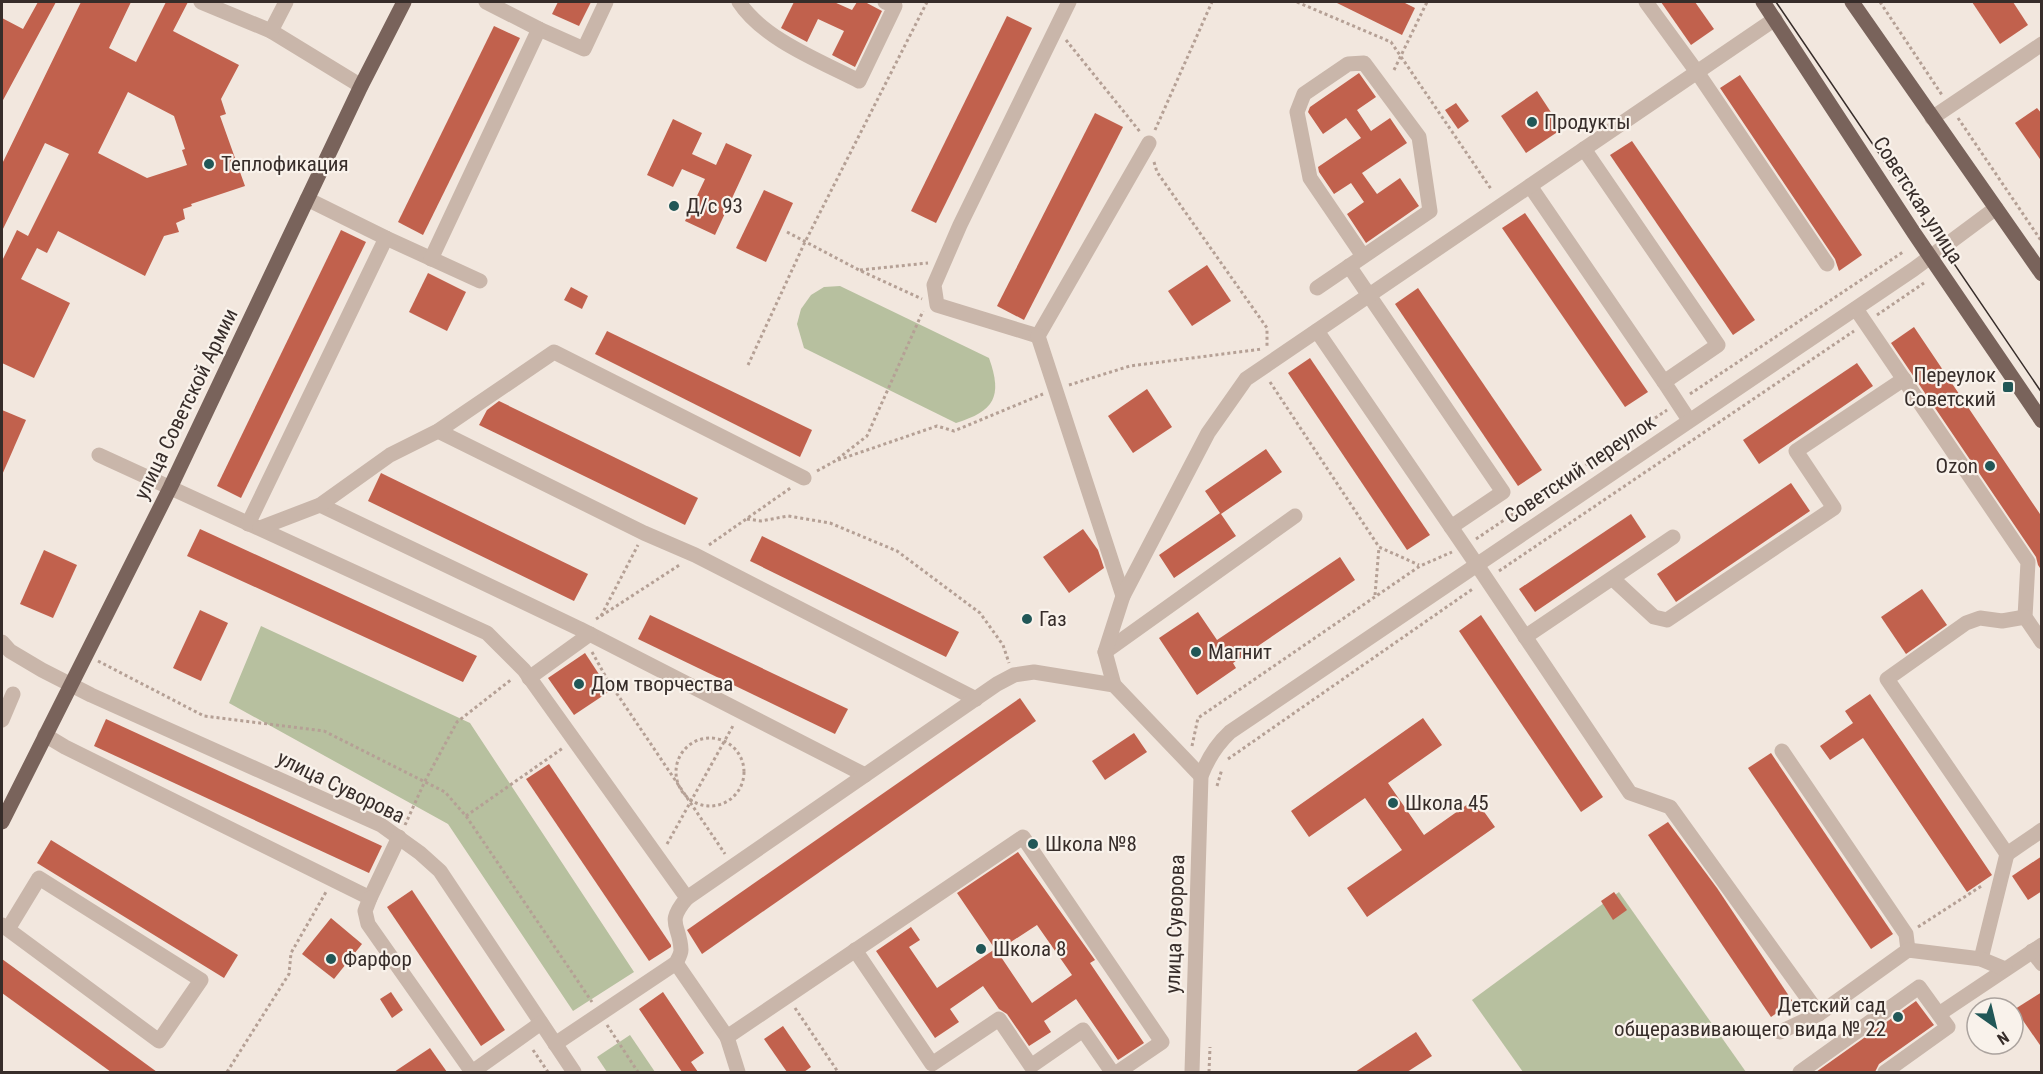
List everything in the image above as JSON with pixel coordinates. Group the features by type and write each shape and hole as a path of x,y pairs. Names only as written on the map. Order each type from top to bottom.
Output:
{"main road":[{"name":"улица Советской Армии","path":"2,822 170,488 361,86 405,2"},
{"name":"Советская улица","path":"1763,2 1931,258 2042,421"},
{"path":"1852,2 2042,274"}],"street":[{"path":"201,2 271,31 361,86"},
{"path":"271,31 286,2"},
{"path":"486,2 584,49 606,2"},
{"path":"739,2 784,43 859,81 895,6 885,2"},
{"path":"1038,336 937,305 934,285 1069,2"},
{"path":"1646,2 1697,72 1827,264"},
{"path":"1201,776 1114,685 1105,652 1123,596 1208,433 1246,379 1775,19"},
{"path":"431,258 539,29"},
{"path":"1932,118 2042,44"},
{"path":"1317,288 1430,211 1419,137 1364,63 1348,64 1304,94 1297,112 1310,178 1363,256"},
{"path":"1123,596 1038,336 1149,143"},
{"path":"1584,149 1718,345 1664,382"},
{"path":"1530,186 1689,420"},
{"path":"307,199 480,281"},
{"name":"Советский переулок","path":"1201,776 1212,751 1230,732 1931,258 1996,208"},
{"path":"254,526 386,238"},
{"path":"1349,266 1503,492 1451,527"},
{"path":"1856,309 2028,562 2025,617 2042,642"},
{"path":"1317,331 1630,793 1670,807 1819,1014"},
{"path":"254,526 320,505 390,455 438,431 554,352 804,478"},
{"path":"1613,579 1654,617 1667,620 1834,508 1796,451 1904,379"},
{"path":"438,431 644,533 695,555 976,699"},
{"path":"99,455 488,633 527,674 687,898"},
{"path":"320,505 741,711 865,775"},
{"path":"1105,652 1295,516"},
{"path":"1525,637 1673,537"},
{"path":"2007,854 1887,679 1966,623 1980,618 2002,621 2025,617"},
{"path":"527,674 585,634"},
{"name":"улица Суворова","path":"2,642 10,651 42,670 381,825 399,837 440,871 574,1072"},
{"path":"555,1044 676,963 681,951 674,922 679,907 687,898 998,684 1014,675 1034,672 1114,685"},
{"path":"2,720 13,694"},
{"path":"45,735 64,747 370,898"},
{"path":"1782,751 1906,934 1908,950"},
{"name":"улица Суворова","path":"1192,1072 1201,776"},
{"path":"1981,959 2007,854 2042,830"},
{"path":"399,837 365,911 368,924 472,1072 541,1023"},
{"path":"727,1037 1023,837 1162,1042 1118,1072"},
{"path":"39,878 201,980 159,1041 5,927 39,878"},
{"path":"855,950 932,1064 999,1019 1031,1066 1083,1030 1112,1072"},
{"path":"1780,1032 1819,1014 1908,950 1981,959 2005,969"},
{"path":"1939,1014 2005,969 2038,953"},
{"path":"676,963 727,1037 738,1072"},
{"path":"1800,1072 1919,987 1948,1027 1885,1072"}],"path":[{"path":"748,365 805,242 927,2"},
{"path":"1056,27 1149,143 1212,2"},
{"path":"1297,2 1390,42 1491,189"},
{"path":"1394,70 1427,2"},
{"path":"1880,2 2042,242"},
{"path":"787,232 859,270 927,301"},
{"path":"859,270 944,261"},
{"path":"1217,786 1225,761 1486,579 1924,283"},
{"path":"747,519 761,521 788,516 830,523 897,551 980,613 1003,645 1014,675"},
{"path":"644,533 601,616 585,634 607,679 733,866"},
{"path":"1375,595 1379,547"},
{"path":"97,660 204,716 324,731 445,792 466,816 638,1072"},
{"path":"399,837 425,780 457,722 527,674"},
{"path":"658,860 741,711"},
{"path":"466,816 573,740"},
{"path":"682,791 678,783 677,765 685,750 699,740 725,741 738,753 742,760 743,778 741,786 729,800 721,804 704,805 691,802"},
{"path":"1906,934 2003,873"},
{"path":"227,1072 289,974 291,952 333,881"},
{"path":"787,997 838,1072"},
{"path":"1209,1072 1210,1037"},
{"path":"533,1050 548,1072"}],"green space":[{"path":"840,286 989,358 995,383 992,401 979,413 956,423 804,348 797,324 801,309 811,295 824,287"},
{"path":"261,626 470,723 634,972 573,1011 448,824 229,703"},
{"path":"1619,892 1746,1072 1523,1072 1472,1000"},
{"path":"630,1035 655,1072 607,1072 597,1057"}],"building":[{"path":"38,2 56,2 2,102 2,18 23,29"},
{"path":"81,2 131,2 109,48 136,62 166,2 188,2 173,31 239,65 221,99 226,114 220,116 245,186 191,204 192,206 183,209 185,219 176,223 179,232 164,236 145,276 58,231 47,253 37,248 21,279 70,303 34,378 2,363 2,261 17,230 28,236 69,154 45,143 2,231 2,164","holes":["128,92 174,116 185,149 182,150 187,165 147,178 98,153"]},
{"path":"558,2 591,2 579,26 552,14"},
{"path":"794,2 834,2 852,10 857,2 865,2 882,11 855,67 832,55 844,31 818,19 807,42 781,28"},
{"path":"1335,2 1403,2 1415,8 1402,35"},
{"path":"1661,2 1695,2 1714,29 1691,45"},
{"path":"1972,2 2013,2 2028,25 2000,44"},
{"path":"1007,16 1032,28 936,223 911,211"},
{"path":"494,26 520,38 423,235 398,222"},
{"path":"1359,73 1376,97 1357,110 1371,131 1390,118 1407,143 1362,173 1377,194 1400,178 1419,206 1366,243 1347,214 1364,202 1351,183 1334,194 1318,167 1361,138 1346,118 1323,134 1308,112 1310,107"},
{"path":"1740,75 1862,255 1839,271 1835,259 1720,88"},
{"name":"Продукты","path":"1537,91 1562,129 1526,153 1501,116"},
{"path":"1456,103 1469,121 1458,129 1445,110"},
{"path":"2037,108 2042,114 2042,162 2015,123"},
{"path":"1095,113 1123,127 1024,320 997,306"},
{"path":"673,119 702,133 692,154 716,165 726,143 752,155 715,235 685,221 705,179 682,169 673,187 647,175"},
{"path":"1632,141 1755,320 1733,335 1610,155"},
{"path":"764,190 793,203 766,262 736,248"},
{"path":"1525,213 1648,392 1625,407 1502,228"},
{"path":"341,230 366,242 241,498 217,486"},
{"path":"1207,265 1231,301 1192,326 1168,291"},
{"path":"428,273 466,292 447,331 409,312"},
{"path":"571,287 588,296 582,309 564,300"},
{"path":"1418,288 1542,470 1518,486 1395,304"},
{"path":"1914,327 2042,517 2042,571 2036,557 1891,343"},
{"path":"607,331 812,430 800,457 595,354"},
{"path":"1310,358 1430,535 1407,550 1288,373"},
{"path":"1857,363 1873,386 1759,464 1743,440"},
{"path":"1147,389 1172,427 1133,453 1108,416"},
{"path":"499,401 698,498 685,525 479,425 487,410"},
{"path":"2,410 26,420 2,475"},
{"path":"1266,449 1282,472 1221,514 1236,536 1174,578 1159,555 1220,513 1205,491"},
{"path":"381,473 588,574 574,601 368,501"},
{"path":"1791,483 1810,511 1676,602 1657,574"},
{"path":"1631,514 1646,537 1535,612 1519,589"},
{"path":"200,529 477,656 463,682 187,556"},
{"path":"1083,529 1098,550 1104,568 1069,593 1043,557"},
{"path":"762,536 959,632 946,657 750,561"},
{"path":"44,550 77,565 53,618 20,604"},
{"path":"1340,557 1355,580 1233,663 1236,668 1197,695 1159,638 1198,612 1217,640"},
{"path":"1922,589 1947,625 1906,654 1881,617"},
{"path":"200,610 228,623 201,681 173,668"},
{"path":"650,615 848,709 835,734 638,639"},
{"path":"1481,615 1603,797 1581,812 1459,631"},
{"name":"Дом творчества","path":"585,653 610,691 574,715 548,678"},
{"path":"1870,694 1992,875 1967,892 1863,738 1830,760 1820,746 1853,723 1845,711"},
{"path":"1020,698 1036,721 702,954 687,930"},
{"path":"1423,718 1442,745 1388,783 1424,835 1475,799 1495,827 1367,917 1347,888 1402,850 1365,798 1309,837 1291,811"},
{"path":"106,719 382,846 369,873 94,746"},
{"path":"1134,733 1147,752 1105,780 1092,761"},
{"path":"1771,753 1893,934 1871,949 1748,768"},
{"path":"549,764 671,945 649,961 526,779"},
{"path":"1668,822 1717,888 1793,1002 1771,1017 1648,835"},
{"path":"51,840 238,955 224,978 37,863"},
{"path":"1018,852 1095,960 1090,963 1144,1043 1118,1060 1076,999 1044,1021 1051,1032 1029,1046 1007,1014 999,1009 983,986 950,1009 959,1022 935,1038 876,951 911,927 920,940 909,947 937,988 995,949 957,893","holes":["1037,925 1072,975 1032,1003 997,951"]},
{"path":"2042,856 2042,891 2028,900 2012,876"},
{"path":"412,890 505,1030 481,1046 387,907"},
{"path":"1614,892 1627,910 1613,920 1601,901"},
{"path":"331,918 362,944 334,979 302,954"},
{"path":"2,959 157,1072 111,1072 2,993"},
{"path":"391,992 403,1010 392,1018 380,999"},
{"path":"663,992 704,1053 691,1062 698,1072 682,1072 639,1009"},
{"path":"2042,992 2042,1048 2025,1023 2025,1003"},
{"path":"1916,1001 1934,1025 1879,1064 1875,1072 1816,1072"},
{"path":"783,1026 811,1067 804,1072 787,1072 764,1039"},
{"path":"1416,1032 1432,1056 1407,1072 1355,1072"},
{"path":"430,1048 447,1072 394,1072"}],"tram line":[{"path":"1776,2 2042,393"}],"place":[{"name":"Продукты","path":"1532,122"},
{"name":"Теплофикация","path":"209,164"},
{"name":"Д/с 93","path":"674,206"},
{"name":"Переулок Советский","path":"2008,387"},
{"name":"Ozon","path":"1990,466"},
{"name":"Газ","path":"1027,619"},
{"name":"Магнит","path":"1196,652"},
{"name":"Дом творчества","path":"579,684"},
{"name":"Школа 45","path":"1393,803"},
{"name":"Школа №8","path":"1033,844"},
{"name":"Школа 8","path":"981,949"},
{"name":"Фарфор","path":"331,959"},
{"name":"Детский сад общеразвивающего вида № 22","path":"1898,1017"}]}
